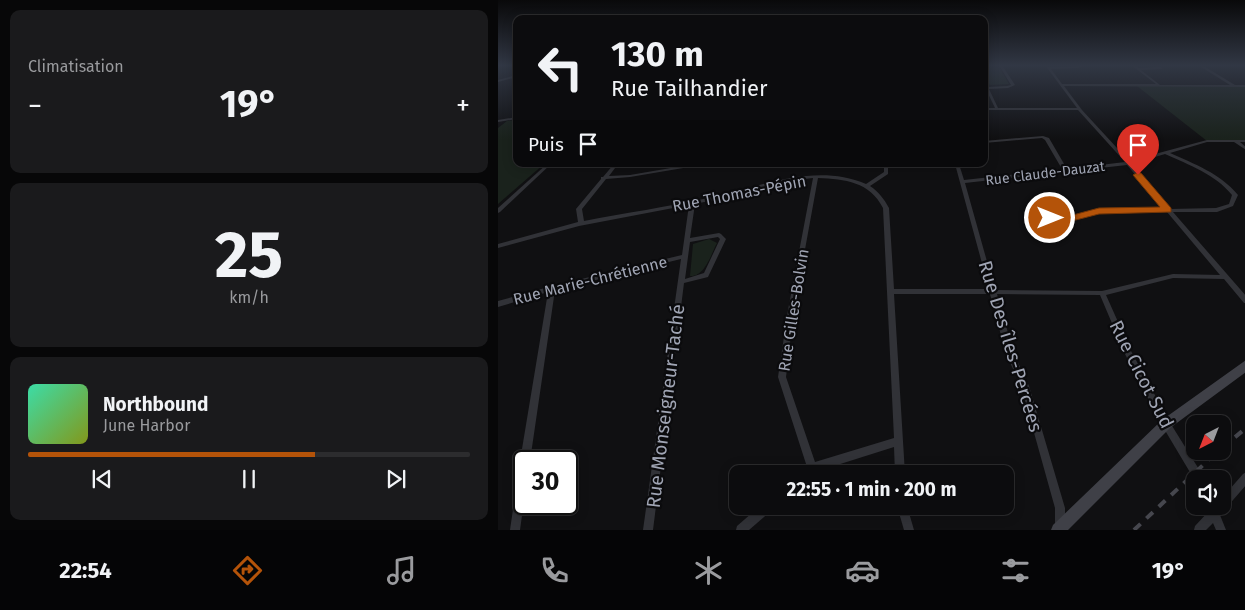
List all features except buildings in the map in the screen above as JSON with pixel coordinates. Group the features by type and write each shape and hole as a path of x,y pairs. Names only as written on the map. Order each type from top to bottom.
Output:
{"street":[{"path":"989,90 997,109"},
{"path":"1066,90 1080,109 1246,301"},
{"path":"988,109 1080,109"},
{"path":"498,120 513,118"},
{"path":"988,142 1043,137 1047,139 1065,170"},
{"name":"Rue Claude-Dauzat","path":"962,182 1128,163 1207,141 1246,141"},
{"path":"1235,141 1246,149"},
{"path":"1068,219 1099,211 1217,210 1231,205 1235,195 1230,188 1220,180 1167,153"},
{"path":"498,210 546,167"},
{"path":"581,224 579,209 613,167"},
{"path":"603,178 639,175 684,167"},
{"path":"866,186 886,173 886,167"},
{"name":"Rue Des îles-Percées","path":"958,167 994,291 1010,354 1024,386 1060,508 1059,529"},
{"name":"Rue Thomas-Pépin","path":"498,246 581,224 791,181 816,178 846,179 866,186 882,198 886,208 899,465"},
{"name":"Rue Gilles-Bolvin","path":"807,465 782,377 791,310 816,178"},
{"name":"Rue Monseigneur-Taché","path":"648,530 683,257 688,240 692,202"},
{"name":"Rue Monseigneur-Taché","path":"681,282 706,275 723,239 719,235 688,240"},
{"name":"Rue Marie-Chrétienne","path":"498,304 552,288 683,257"},
{"path":"890,291 1102,293 1173,276 1224,277"},
{"path":"527,450 552,288"},
{"name":"Rue Cicot Sud","path":"1102,293 1128,352 1166,424 1194,470"},
{"path":"1059,529 1166,424 1246,365"},
{"path":"827,465 898,441"},
{"path":"1231,494 1246,477"},
{"path":"515,530 517,515"},
{"path":"741,530 758,515"},
{"path":"905,515 909,530"},
{"path":"1199,530 1209,515"},
{"path":"1214,515 1221,530"}],"shaded area":[{"path":"1142,90 1245,90 1245,141 1207,141"},
{"path":"513,120 513,167 541,167 498,204 498,128 507,121"},
{"path":"709,239 717,243 710,259 700,273 690,276 693,244"}],"railway":[{"path":"1231,440 1246,428"},
{"path":"1134,530 1208,460"}],"route":[{"path":"1050,218 1057,215 1068,219 1099,211 1167,210 1138,175"}]}
